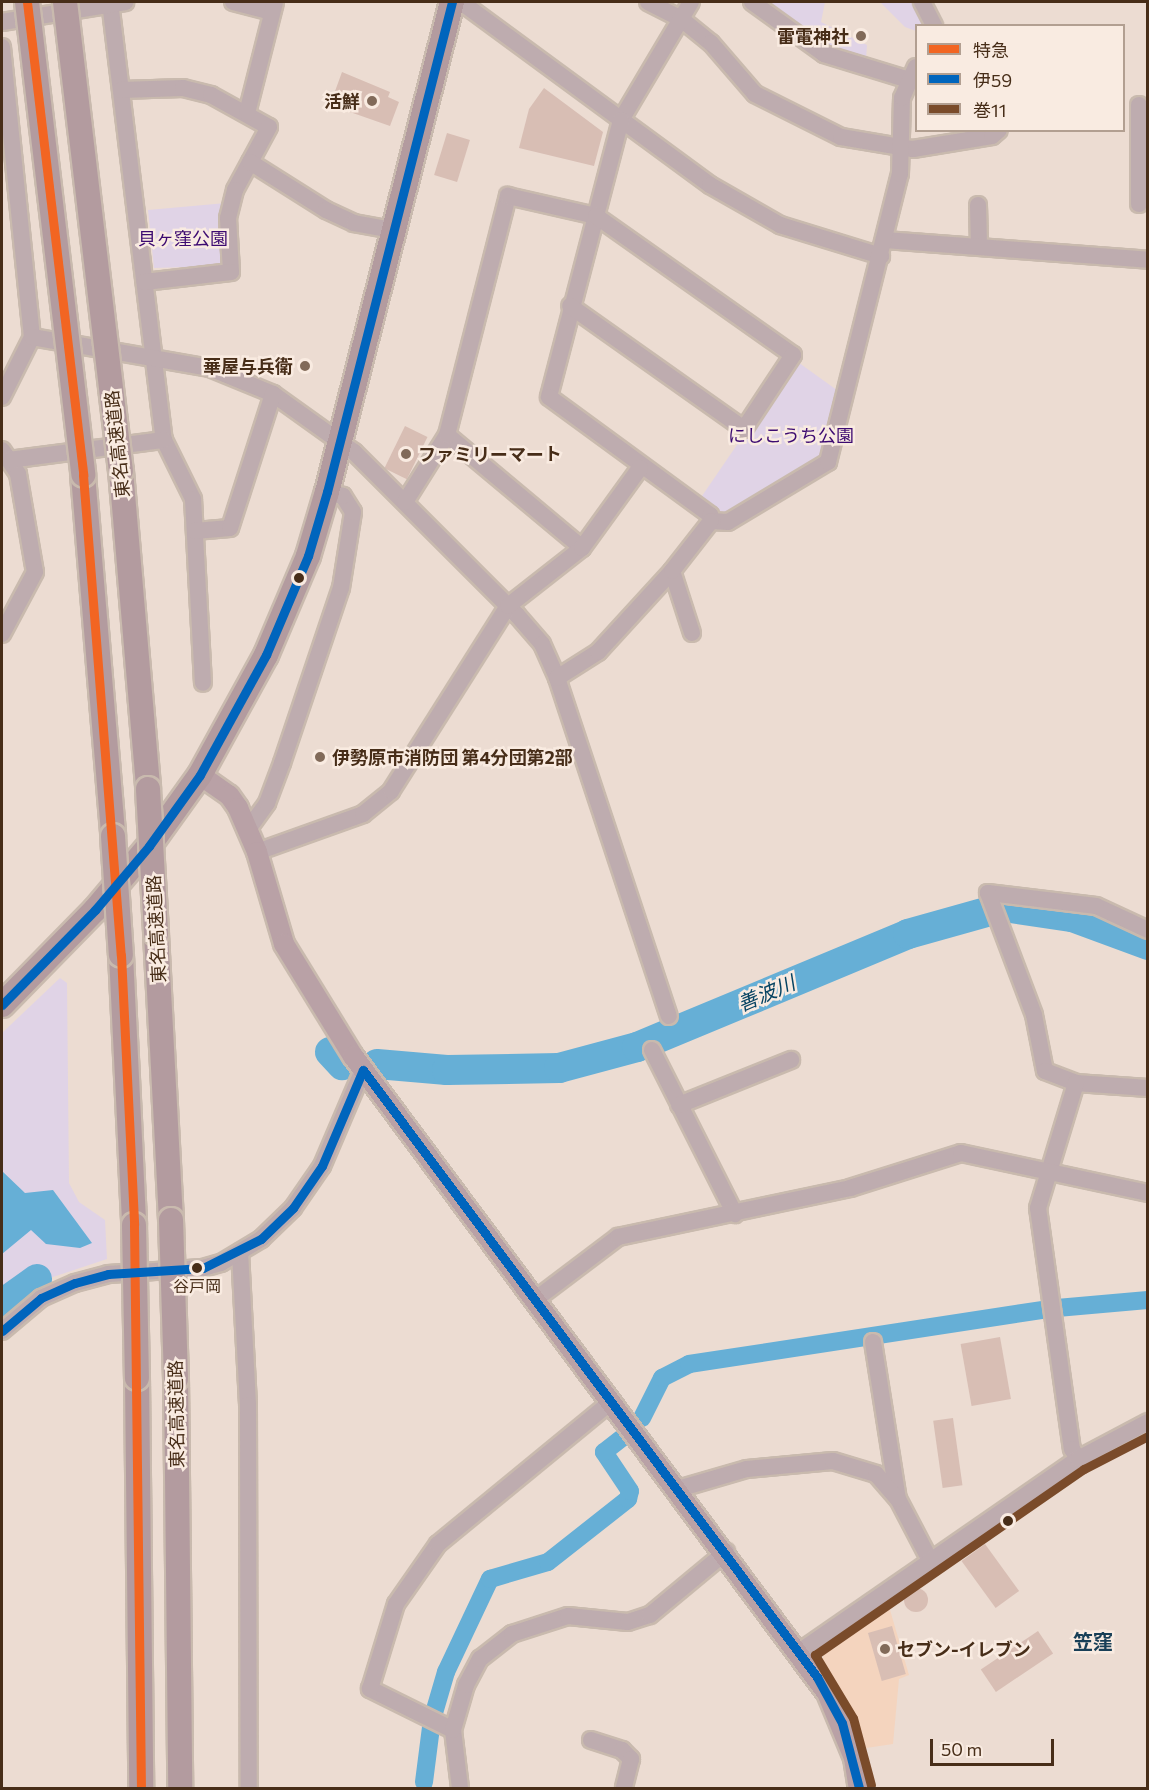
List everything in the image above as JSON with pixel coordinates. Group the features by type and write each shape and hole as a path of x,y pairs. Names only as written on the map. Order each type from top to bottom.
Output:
{"highway":[{"name":"東名高速道路","path":"27,2 83,475 121,955 134,1225 141,1788"},
{"name":"東名高速道路","path":"65,2 121,471 148,789 171,1220 176,1379 180,1788"},
{"path":"2,1005 95,910 200,775 266,655 308,556 327,492 397,231 452,2"}],"main road":[{"path":"200,775 229,795 249,828 284,944 297,972 363,1070 799,1652 842,1723 859,1788"}],"street":[{"path":"2,22 115,2 121,90 164,440 193,499 203,683"},
{"path":"233,2 274,7 247,113"},
{"path":"461,2 710,185 780,225 883,248 979,246 1148,260"},
{"path":"648,2 680,18 711,44 755,94 842,137 903,148 992,136 997,132"},
{"path":"557,678 598,652 672,571 711,521 710,515 640,468 549,398 570,306 621,120 691,2"},
{"path":"711,521 728,522 828,462 883,248 903,148 900,114 913,73 824,54 753,2"},
{"path":"922,2 933,24"},
{"path":"2,47 19,178 32,337 2,397"},
{"path":"121,90 183,88 212,95 269,127 235,190 228,218 231,272 145,282"},
{"path":"1137,104 1139,204"},
{"path":"250,162 326,210 354,222 397,231"},
{"path":"2,177 19,178"},
{"path":"405,502 447,435 508,196 596,216 793,356 744,429 570,306"},
{"path":"978,205 979,246"},
{"path":"32,337 154,356 210,368 273,394 341,441 508,606 542,644 557,678 669,1016"},
{"path":"195,531 230,528 273,394"},
{"path":"447,435 582,548"},
{"path":"2,634 35,572 18,474 5,455 164,440"},
{"path":"257,852 363,814 391,791 508,606 582,548 640,468"},
{"path":"249,828 267,803 341,588 353,512 343,496 327,492"},
{"path":"672,571 692,633"},
{"path":"1148,930 1119,913 1087,904 1010,893 988,893 1034,1015 1045,1071 1076,1083 1148,1088"},
{"path":"652,1050 735,1214"},
{"path":"679,1105 791,1060"},
{"path":"2,1331 41,1298 75,1282 108,1274 203,1268 240,1252 279,1223 311,1184 363,1070"},
{"path":"1076,1083 1047,1171 1038,1208 1072,1449 1078,1459"},
{"path":"536,1299 618,1237 850,1188 961,1153 1148,1193"},
{"path":"240,1252 248,1405 249,1788"},
{"path":"873,1342 898,1499"},
{"path":"453,1730 370,1689 396,1604 438,1544 612,1401"},
{"path":"799,1652 1078,1459 1148,1422"},
{"path":"678,1489 747,1469 833,1461 876,1474 898,1499 931,1562"},
{"path":"460,1788 453,1730 466,1685 480,1659 512,1634 568,1616 628,1622 650,1615 726,1552"},
{"path":"591,1740 622,1750 631,1759 624,1788"}],"shaded area":[{"path":"888,1603 909,1675 899,1679 893,1744 866,1748 851,1709 822,1661 827,1642"}],"green space":[{"path":"759,2 825,2 821,22 867,45 866,59 829,54"},
{"path":"880,2 914,2 924,24 915,24 915,31 905,27"},
{"name":"貝ヶ窪公園","path":"226,203 224,260 217,266 154,268 148,210"},
{"name":"にしこうち公園","path":"795,360 841,393 824,461 722,518 707,507 702,496"},
{"path":"60,978 67,983 69,1183 79,1202 105,1220 107,1259 53,1277 2,1312 2,1033"}],"water":[{"path":"2,1171 25,1193 53,1190 92,1243 80,1248 46,1244 31,1230 2,1254"}],"building":[{"path":"342,72 390,92 388,97 399,102 390,126 330,105"},
{"path":"544,88 603,132 594,166 519,148 529,109"},
{"path":"447,133 470,140 457,182 434,175"},
{"name":"ファミリーマート","path":"405,426 427,437 407,479 384,468"},
{"path":"1000,1337 1011,1399 972,1406 961,1344"},
{"path":"953,1418 962,1485 943,1488 933,1421"},
{"path":"985,1544 1019,1591 996,1608 962,1561"},
{"path":"916,1588 925,1591 928,1600 925,1609 916,1612 907,1609 904,1600 907,1591"},
{"path":"892,1626 906,1674 882,1681 868,1633"},
{"path":"1038,1631 1053,1653 996,1692 981,1670"}],"waterway":[{"name":"善波川","path":"377,1064 447,1070 559,1068 637,1047 908,934 1004,907 1072,917 1148,945"},
{"name":"善波川","path":"330,1052 342,1065"},
{"name":"善波川","path":"2,1304 37,1279"},
{"path":"1057,1308 1148,1300"},
{"path":"642,1418 662,1378 689,1364 1043,1310"},
{"path":"434,1713 446,1672 490,1579 548,1562 628,1499 630,1491 604,1452 623,1437"},
{"path":"424,1782 431,1727"}],"transit line":[{"name":"特急","path":"27,2 83,475 121,955 134,1225 141,1788"},
{"name":"伊59","path":"2,1005 95,910 149,846 200,775 266,655 308,556 327,492 452,2"},
{"name":"伊59","path":"363,1070 817,1677 842,1723 859,1788"},
{"name":"伊59","path":"2,1331 41,1298 75,1283 108,1274 203,1268 261,1239 293,1208 322,1166 363,1070"},
{"name":"巻11","path":"871,1785 853,1718 815,1655 1084,1469 1148,1436"}],"place":[{"name":"雷電神社","path":"861,36"},
{"name":"活鮮","path":"372,101"},
{"name":"華屋与兵衛","path":"305,366"},
{"name":"ファミリーマート","path":"406,454"},
{"name":"伊勢原市消防団 第4分団第2部","path":"320,757"},
{"name":"谷戸岡","path":"197,1268"},
{"name":"セブン-イレブン","path":"885,1649"}],"district":[{"name":"笠窪","path":"1093,1641"}]}
